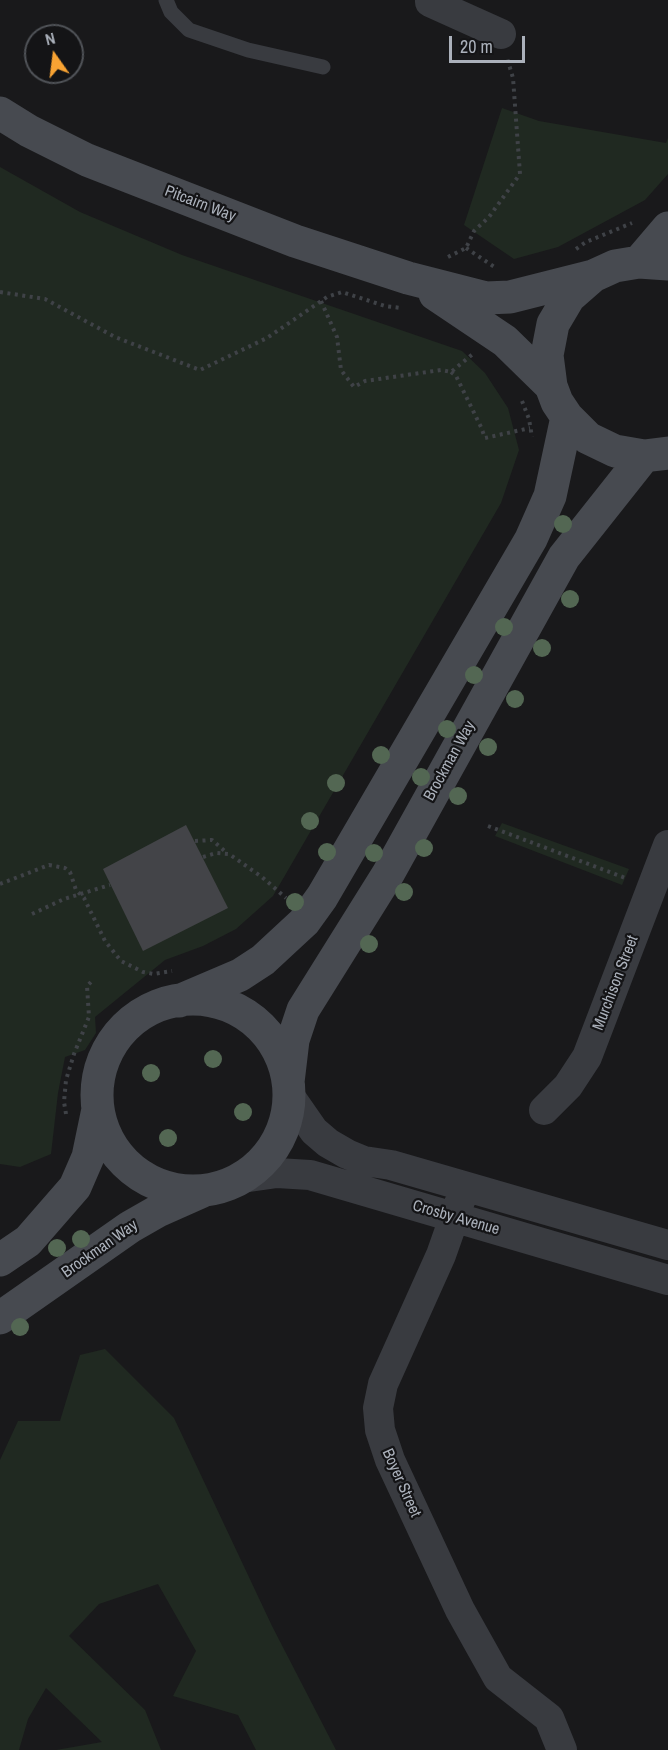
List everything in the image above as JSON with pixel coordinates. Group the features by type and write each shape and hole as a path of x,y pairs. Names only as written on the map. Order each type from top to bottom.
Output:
{"street":[{"path":"430,0 430,2 501,34"},
{"name":"Pitcairn Way","path":"0,112 29,131 87,160 295,241 407,293 450,302 505,341 551,386"},
{"path":"656,454 615,451 588,438 567,417 557,402 551,386 547,355 553,324 570,297 593,276 615,266 653,263 668,228"},
{"name":"Pitcairn Way","path":"407,293 486,298 510,297 593,276"},
{"path":"178,985 214,1002 236,1009 255,1022 277,1049 286,1070 288,1089 286,1118 279,1138 259,1164 242,1178 224,1186 204,1190 170,1188 139,1175 114,1151 104,1131 98,1109 97,1087 106,1055 130,1023 153,1008 178,985 240,975 262,960 304,922 322,897 531,539 550,496 567,417"},
{"name":"Brockman Way","path":"288,1089 293,1040 303,1010 388,874 564,556 656,454"},
{"name":"Murchison Street","path":"544,1110 568,1086 587,1057 668,845"},
{"name":"Crosby Avenue","path":"288,1089 314,1131 328,1143 347,1154 668,1245"},
{"path":"0,1260 28,1241 75,1187 88,1157 98,1109"},
{"name":"Crosby Avenue","path":"242,1178 277,1173 310,1175 668,1280"},
{"name":"Boyer Street","path":"465,1187 437,1265 383,1384 378,1408 380,1430 390,1460 450,1588 498,1678 549,1718 562,1750"},
{"name":"Brockman Way","path":"0,1318 130,1227 204,1190"}],"lane":[{"path":"166,0 171,12 189,30 248,51 323,68"}],"path":[{"path":"501,34 513,78 520,174 489,217 474,231 466,248 503,272"},
{"path":"0,292 45,299 115,337 200,370 267,338 327,297 342,292 385,306 407,293"},
{"path":"321,301 337,337 341,370 354,387 365,381 441,370 451,372 456,376 485,438 530,428"},
{"path":"451,372 482,346"},
{"path":"521,398 533,443"},
{"path":"488,826 651,888"},
{"path":"195,842 212,840 286,898"},
{"path":"203,857 216,853 228,854"},
{"path":"0,884 49,866 60,866 70,872 76,890 84,898 105,941 121,961 178,985"},
{"path":"32,914 80,894 110,885"},
{"path":"280,906 291,892"},
{"path":"67,1122 64,1102 66,1080 89,1017 87,986 93,980"}],"shaded area":[{"path":"502,108 539,121 666,143 668,138 668,174 645,200 558,247 514,259 464,225"},
{"path":"0,167 80,212 182,255 462,351 485,373 508,408 519,450 501,503 273,896 236,929 203,946 165,960 95,1017 96,1033 85,1050 65,1057 51,1154 20,1167 0,1164"},
{"path":"502,823 629,869 622,885 495,836"},
{"path":"105,1349 174,1418 272,1626 336,1750 256,1750 238,1715 173,1696 196,1651 158,1584 99,1604 69,1636 145,1710 161,1750 56,1750 102,1742 46,1688 28,1719 19,1750 0,1750 0,1460 18,1421 60,1421 80,1355"}],"building":[{"path":"186,825 228,908 143,951 103,869"}]}
